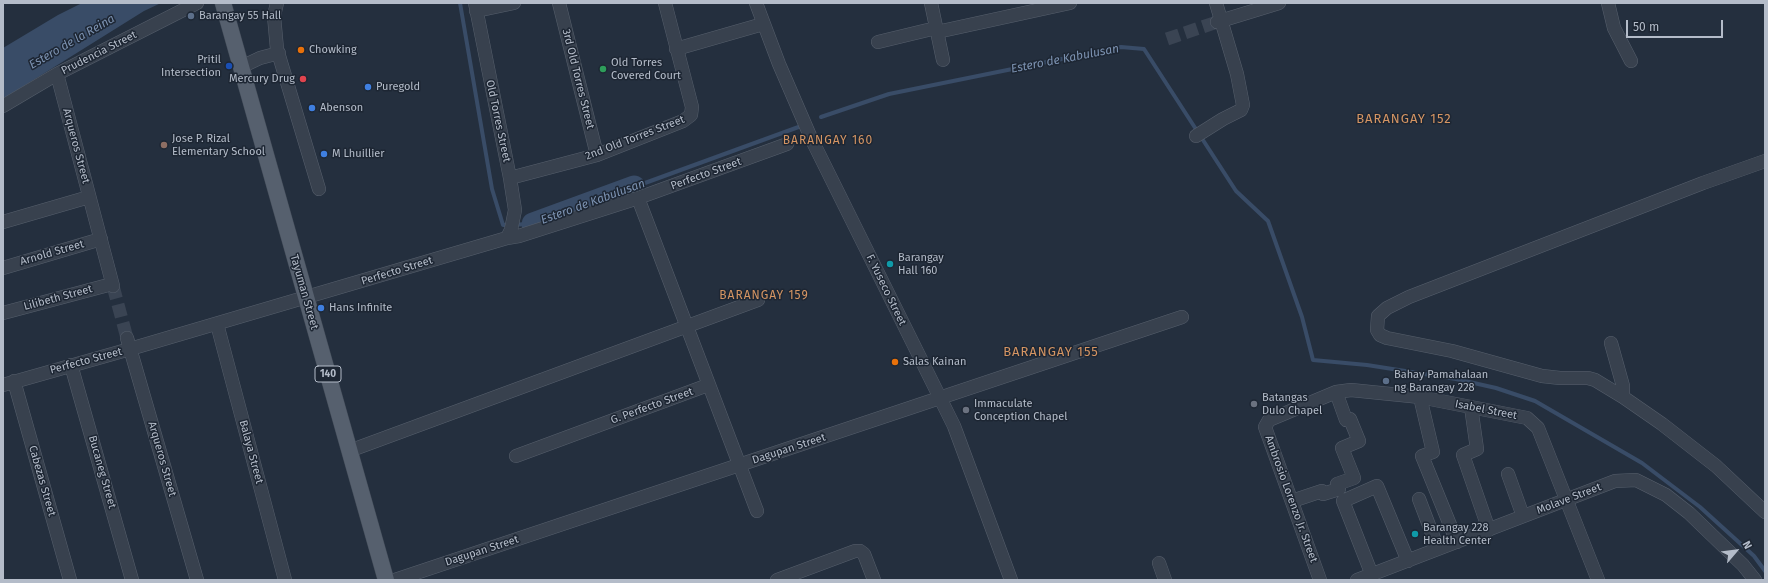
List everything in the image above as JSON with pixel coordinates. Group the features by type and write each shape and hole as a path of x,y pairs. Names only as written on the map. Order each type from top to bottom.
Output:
{"main road":[{"name":"Tayuman Street","path":"223,3 386,580"}],"street":[{"name":"Prudencia Street","path":"3,106 57,74 198,3"},
{"path":"277,3 274,16 279,53 319,189"},
{"path":"475,7 514,3"},
{"name":"3rd Old Torres Street","path":"559,3 597,155"},
{"path":"666,3 676,49 763,24"},
{"name":"F. Yuseco Street","path":"756,3 778,64 811,138 954,426 1012,580"},
{"path":"931,3 943,60"},
{"path":"878,42 1070,3"},
{"path":"1201,134 1242,108 1243,101 1233,60 1219,21 1216,3"},
{"path":"1219,21 1279,3"},
{"path":"1608,3 1614,28 1631,61"},
{"name":"Old Torres Street","path":"475,7 510,178 515,210 509,234"},
{"name":"2nd Old Torres Street","path":"510,178 597,155 683,121 691,115 692,107 676,49"},
{"path":"241,67 260,58 279,53"},
{"name":"Arqueros Street","path":"57,74 113,285"},
{"name":"Perfecto Street","path":"9,383 71,365 128,344 217,324 306,298 509,234 519,236 638,198 787,144"},
{"path":"1765,161 1695,185 1409,297 1387,308 1378,316 1377,330 1380,335 1387,338 1452,351 1542,376 1560,378 1588,378 1595,380 1662,424 1716,466 1765,512"},
{"path":"3,222 90,197"},
{"path":"638,198 708,385 757,510"},
{"name":"Arnold Street","path":"3,268 101,239"},
{"name":"Lilibeth Street","path":"3,313 113,285"},
{"path":"350,451 758,300"},
{"name":"Dagupan Street","path":"395,580 1182,317"},
{"name":"Balaya Street","path":"217,324 285,580"},
{"path":"1611,343 1623,386 1622,397"},
{"name":"Arqueros Street","path":"128,344 197,580"},
{"name":"Bucaneg Street","path":"71,365 132,580"},
{"name":"Cabezas Street","path":"9,383 70,580"},
{"name":"G. Perfecto Street","path":"516,456 708,385"},
{"name":"Isabel Street","path":"1269,420 1336,392 1351,390 1420,397 1527,418 1538,428 1566,500"},
{"path":"1292,501 1322,490 1323,494 1339,489 1337,484 1354,478 1342,448 1358,440 1350,419 1346,420 1336,392"},
{"path":"1420,397 1433,452 1422,456 1457,542"},
{"path":"1472,407 1477,449 1463,455 1489,530"},
{"name":"Ambrosio Lorenzo Jr. Street","path":"1269,420 1264,427 1320,580"},
{"path":"1508,474 1523,516"},
{"name":"Molave Street","path":"1357,580 1615,481 1636,480 1666,495 1683,508 1743,565 1755,580"},
{"path":"1372,574 1343,501 1377,486 1408,561"},
{"path":"1419,499 1438,549"},
{"path":"1566,500 1598,580"},
{"path":"784,578 855,551 860,551 864,554 874,580"},
{"path":"1158,563 1165,580"}],"water":[{"name":"Estero de la Reina","path":"82,3 161,3 144,11 3,99 3,48 58,15"}],"waterway":[{"name":"Estero de Kabulusan","path":"460,3 492,189 503,225 533,224"},
{"name":"Estero de Kabulusan","path":"821,117 889,94 1121,47 1144,49 1236,191 1268,221 1302,317 1313,360 1367,365 1456,379 1496,388 1535,401 1642,463 1700,507 1754,556 1765,571"},
{"name":"Estero de Kabulusan","path":"634,187 804,125"},
{"name":"Estero de Kabulusan","path":"533,224 634,187"}],"tunnel":[{"path":"1167,39 1217,22"},
{"path":"113,286 127,338"}],"place":[{"name":"Barangay 55 Hall","path":"191,16"},
{"name":"Chowking","path":"301,50"},
{"name":"Pritil Intersection","path":"229,66"},
{"name":"Old Torres Covered Court","path":"603,69"},
{"name":"Mercury Drug","path":"303,79"},
{"name":"Puregold","path":"368,87"},
{"name":"Abenson","path":"312,108"},
{"name":"Jose P. Rizal Elementary School","path":"164,145"},
{"name":"M Lhuillier","path":"324,154"},
{"name":"Barangay Hall 160","path":"890,264"},
{"name":"Hans Infinite","path":"321,308"},
{"name":"Salas Kainan","path":"895,362"},
{"name":"Bahay Pamahalaan ng Barangay 228","path":"1386,381"},
{"name":"Batangas Dulo Chapel","path":"1254,404"},
{"name":"Immaculate Conception Chapel","path":"966,410"},
{"name":"Barangay 228 Health Center","path":"1415,534"}],"district":[{"name":"BARANGAY 152","path":"1404,119"},
{"name":"BARANGAY 160","path":"828,141"},
{"name":"BARANGAY 159","path":"764,296"},
{"name":"BARANGAY 155","path":"1051,352"}]}
